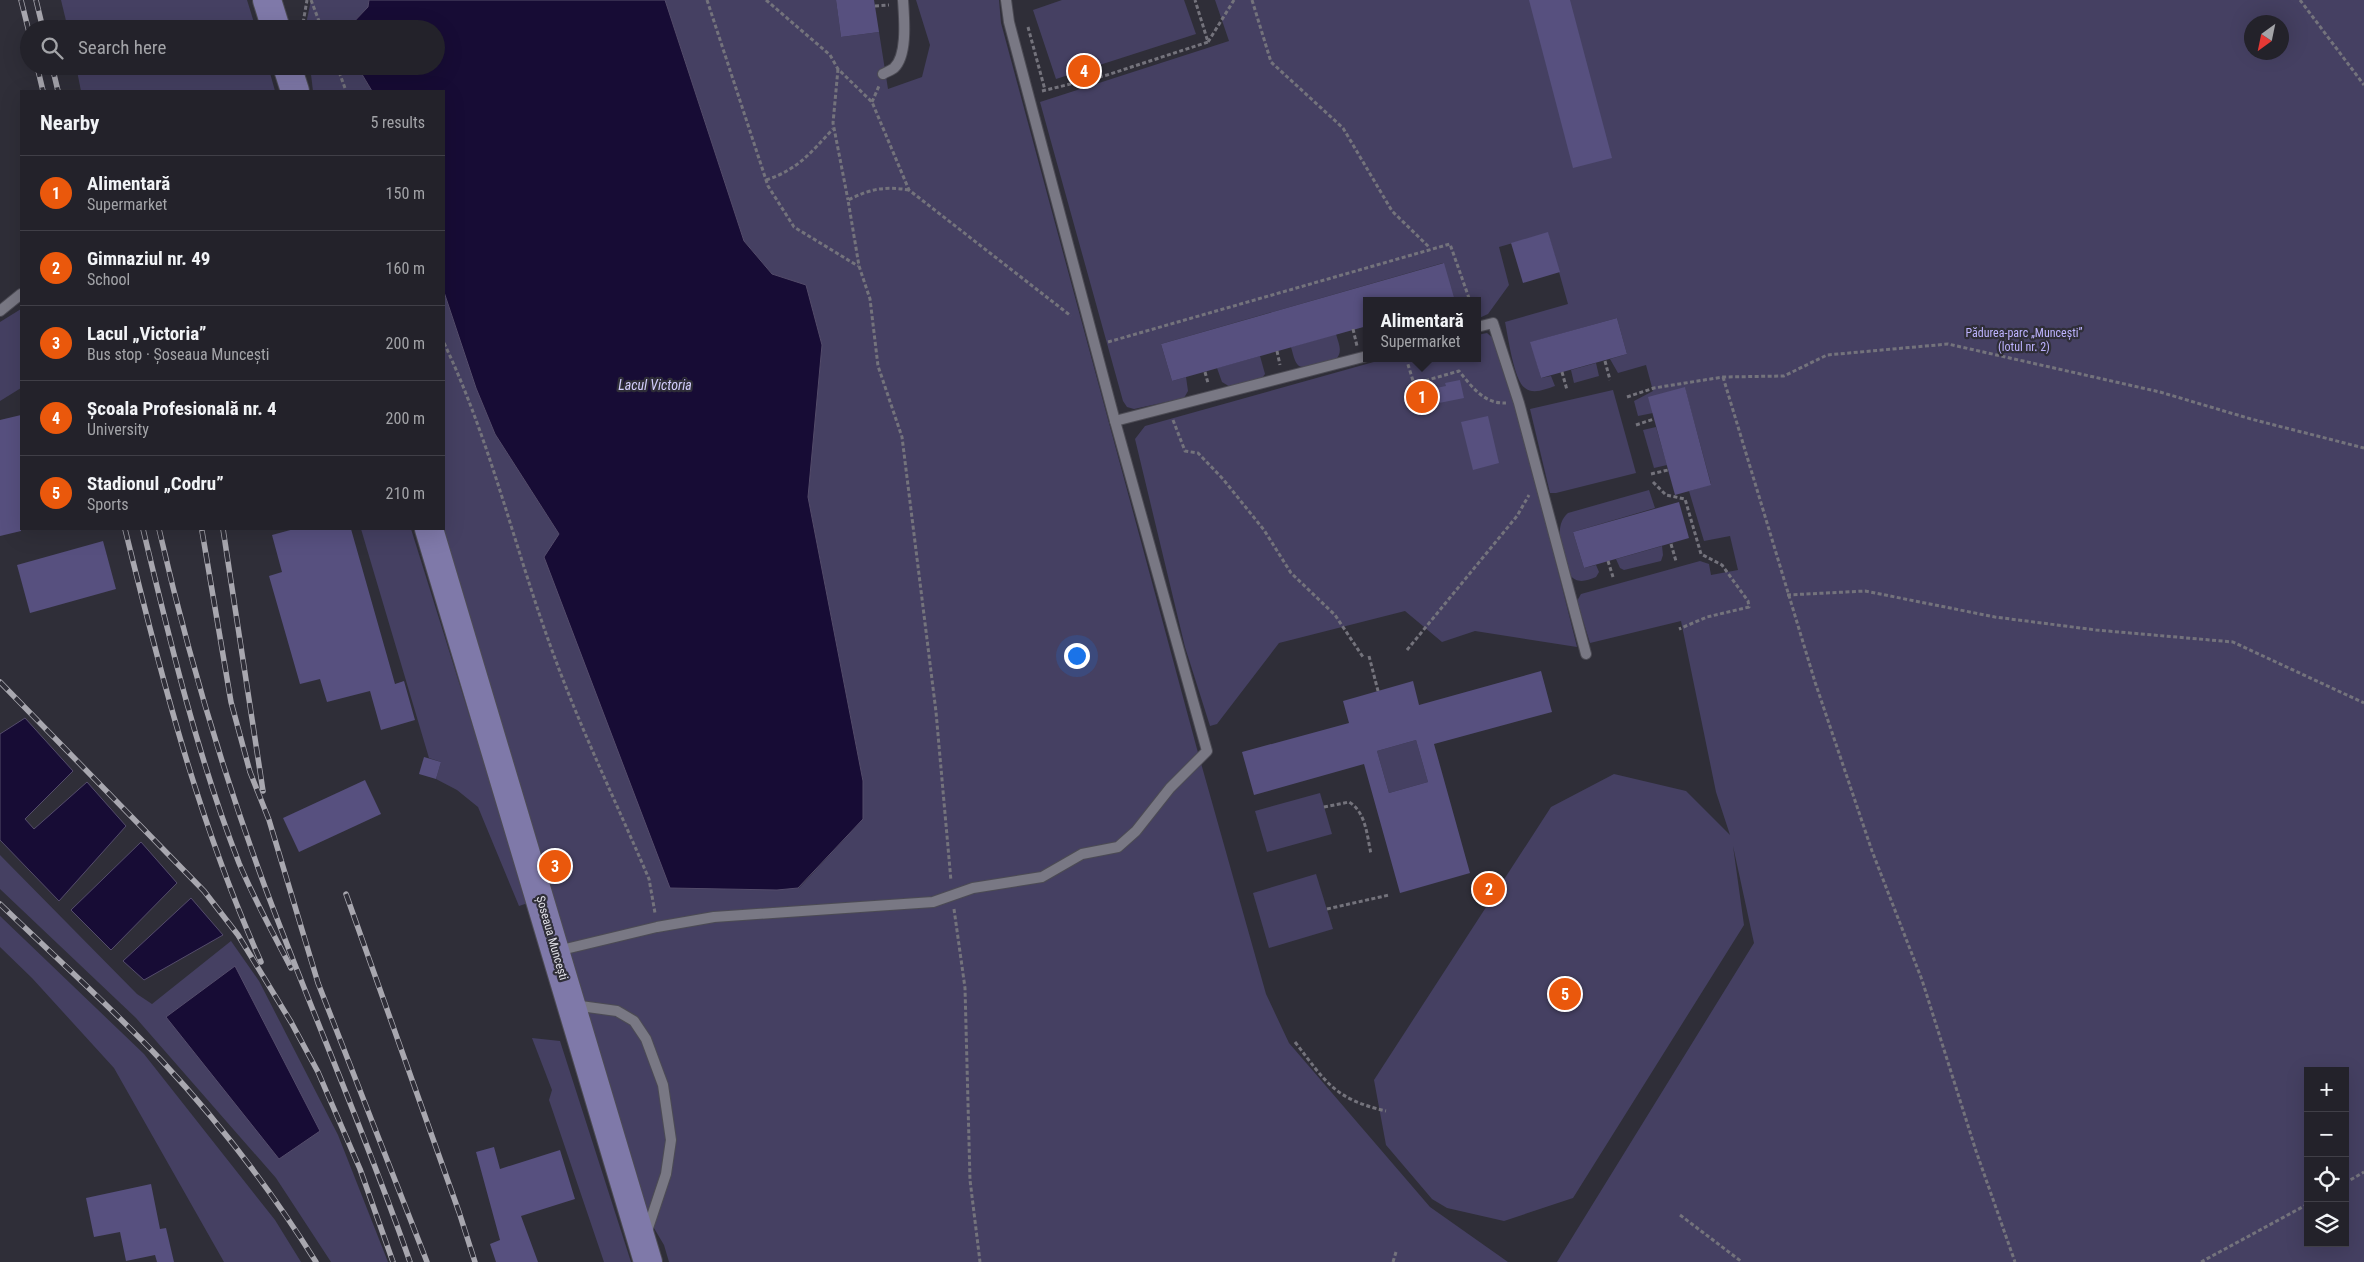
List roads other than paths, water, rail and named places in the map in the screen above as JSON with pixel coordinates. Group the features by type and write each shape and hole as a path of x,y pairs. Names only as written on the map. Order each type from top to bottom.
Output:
{"main road":[{"path":"267,0 273,20"},
{"path":"290,75 295,90"},
{"name":"Șoseaua Muncești","path":"429,530 646,1253"}],"lane":[{"path":"883,74 894,68 901,55 905,28 903,0"},
{"path":"556,951 657,927 714,918 933,902 974,888 1042,877 1082,854 1118,846 1136,831 1170,788 1207,751 1115,422 1009,22 1006,0"},
{"path":"0,311 20,295"},
{"path":"1481,327 1493,323 1519,403 1586,654"},
{"path":"1115,422 1363,357"},
{"path":"571,1004 616,1011 634,1021 646,1039 663,1085 671,1140 666,1174 646,1253"}],"water":[{"name":"Lacul Victoria","path":"369,0 665,0 744,241 772,274 806,285 822,345 808,497 863,781 863,819 798,888 777,890 670,888 544,557 559,534 495,434 476,388 445,295 445,90 371,90 362,75 445,75 445,20 356,20 368,7"},
{"path":"25,718 73,771 25,819 34,829 87,782 126,826 59,901 0,840 0,734"},
{"path":"141,842 177,883 111,950 71,910"},
{"path":"191,898 223,935 144,980 123,961"},
{"path":"235,966 320,1131 279,1159 166,1017"}],"railway":[{"path":"21,0 26,20"},
{"path":"36,0 41,20"},
{"path":"39,75 43,90"},
{"path":"54,75 58,90"},
{"path":"125,530 183,749 219,857 261,962"},
{"path":"143,530 185,698 210,781 239,863 291,968"},
{"path":"159,530 181,620 206,710 249,843 410,1262"},
{"path":"223,530 263,791"},
{"path":"202,531 231,702 250,772 269,820 318,983 427,1262"},
{"path":"0,682 204,891 238,935 291,1022 318,1072 360,1169 393,1262"},
{"path":"346,894 475,1262"},
{"path":"0,904 122,1020 161,1060 224,1132 281,1209 316,1262"}],"place":[{"name":"Școala Profesională nr. 4","path":"1084,71"},
{"name":"Alimentară","path":"1422,397"},
{"name":"Lacul „Victoria”","path":"555,866"},
{"name":"Gimnaziul nr. 49","path":"1489,889"},
{"name":"Stadionul „Codru”","path":"1565,994"}],"park label":[{"name":"Pădurea-parc „Muncești” (lotul nr. 2)","path":"2024,340"}]}
